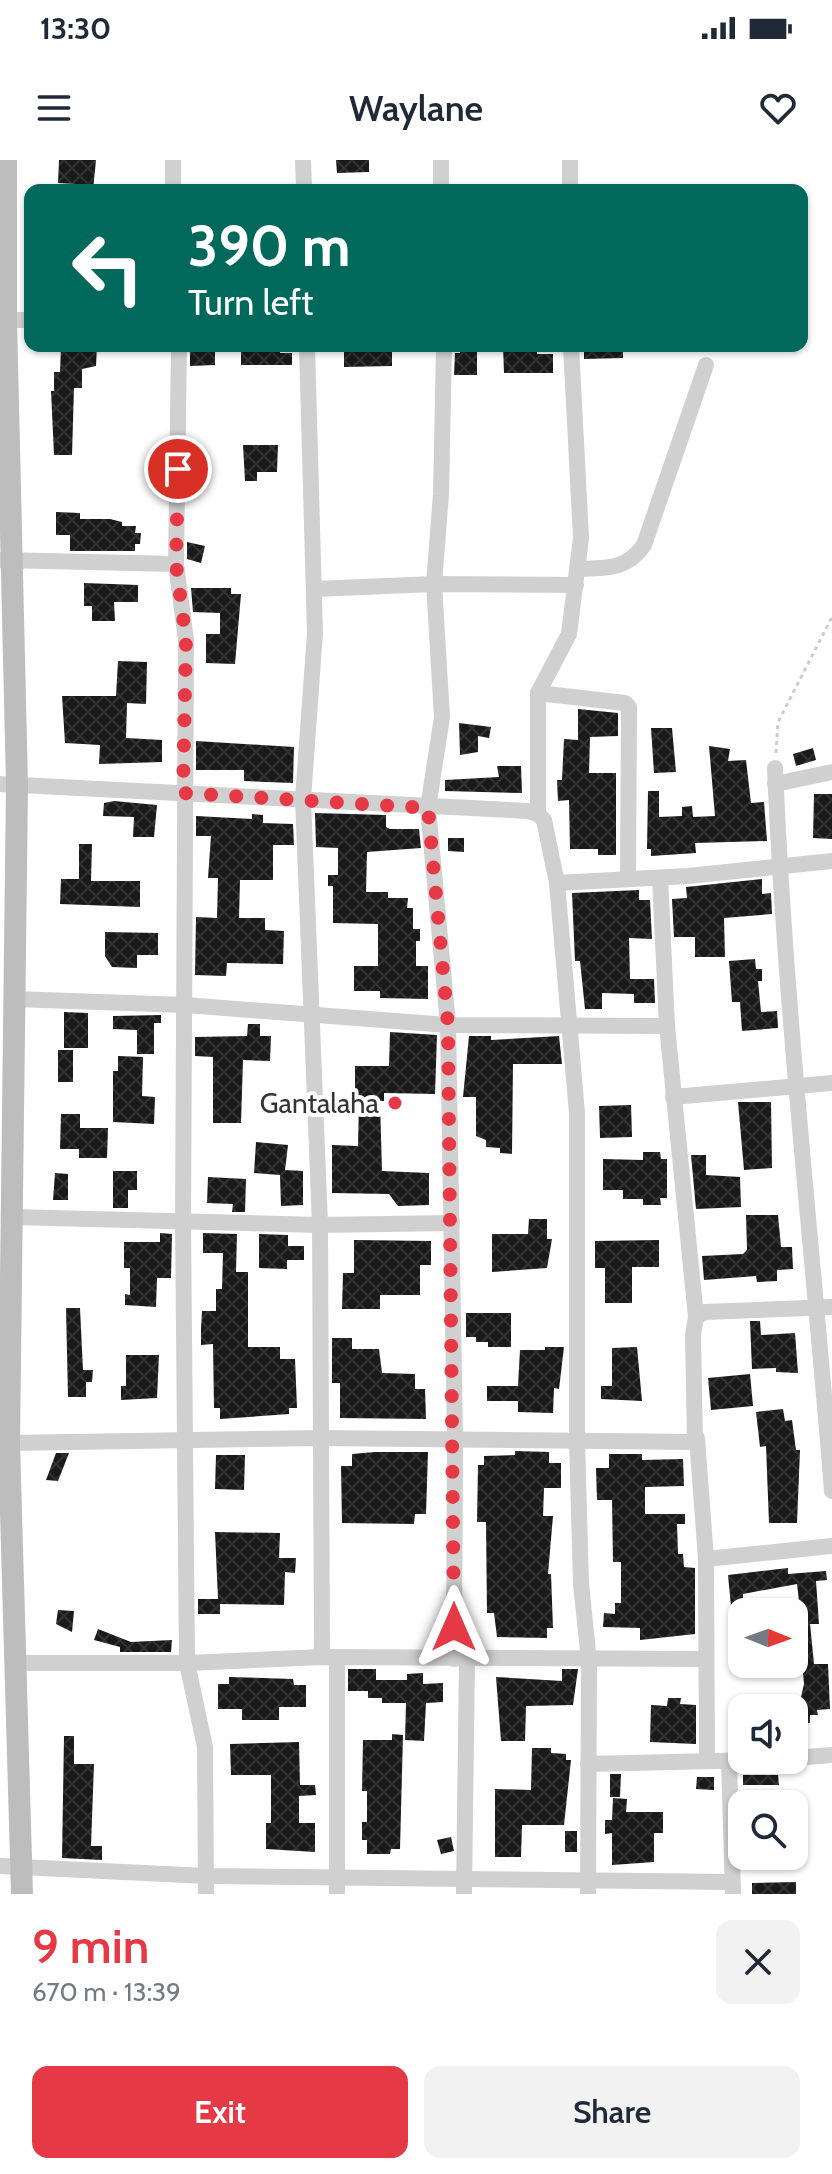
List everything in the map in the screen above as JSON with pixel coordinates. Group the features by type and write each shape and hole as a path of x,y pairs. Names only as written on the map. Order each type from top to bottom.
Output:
{"street":[{"path":"6,160 3,320 7,954 14,999 6,1137 12,1217 5,1318 9,1443 5,1521 15,1663 11,1867 22,1894"},
{"path":"173,160 173,184"},
{"path":"303,160 304,184"},
{"path":"441,160 441,184"},
{"path":"570,160 570,184"},
{"path":"3,320 24,320"},
{"path":"179,352 176,564 186,640 183,793 183,1439 187,1663 205,1747 206,1894"},
{"path":"307,352 315,589 303,799 314,1017 320,1225 320,1438 337,1886"},
{"path":"444,352 441,494 434,584 442,717 428,808 448,1025 463,1886"},
{"path":"538,814 538,693 569,634 581,538 571,352"},
{"path":"315,589 577,577 618,568 635,558 644,545 706,365"},
{"path":"5,560 176,564"},
{"path":"538,693 625,703 629,707 628,879"},
{"path":"832,772 775,776 794,1086 825,1308 832,1491"},
{"path":"8,784 538,814 544,820 557,883 571,1023 579,1174 577,1440 581,1584 589,1661 587,1887"},
{"path":"557,883 660,878 832,861"},
{"path":"660,878 667,1026 696,1317 693,1335 697,1438 706,1559 707,1761"},
{"path":"14,999 185,1005 448,1025 571,1023 667,1026"},
{"path":"673,1097 832,1083"},
{"path":"12,1217 320,1225 452,1223"},
{"path":"696,1317 716,1311 825,1308"},
{"path":"9,1443 455,1438 690,1443 697,1438"},
{"path":"706,1559 832,1546"},
{"path":"15,1663 187,1663 329,1658 706,1659"},
{"path":"808,1757 832,1755"},
{"path":"588,1764 728,1761"},
{"path":"11,1867 337,1886 733,1888 729,1774"}],"path":[{"path":"775,776 778,722 832,617"}],"building":[{"path":"59,160 96,160 94,184 58,183"},
{"path":"336,160 369,160 369,172 337,173"},
{"path":"61,352 97,352 96,366 82,369 82,388 74,388 72,455 54,455 51,391 54,391 54,372 60,372"},
{"path":"190,352 215,352 215,365 190,366"},
{"path":"241,352 292,353 292,365 241,365"},
{"path":"344,352 392,352 392,366 344,367"},
{"path":"477,352 477,375 454,375 455,353"},
{"path":"503,352 553,354 553,373 504,373"},
{"path":"584,352 623,352 623,358 584,359"},
{"path":"243,445 278,445 277,472 257,472 257,481 245,481"},
{"path":"56,512 80,513 80,519 110,519 122,522 122,526 136,526 135,533 141,533 140,544 135,544 135,551 70,551 70,535 56,535"},
{"path":"187,542 205,546 201,563 187,559"},
{"path":"84,583 138,585 138,602 114,602 115,621 92,621 92,606 84,606"},
{"path":"191,588 231,588 231,594 241,594 235,664 206,663 206,634 220,634 220,613 193,612"},
{"path":"118,661 147,662 146,704 127,703 126,738 162,740 162,762 99,764 100,745 65,743 62,696 116,696"},
{"path":"578,709 618,713 618,736 590,737 589,773 616,773 616,855 598,855 598,849 570,849 569,800 558,801 557,780 562,780 564,739 578,740"},
{"path":"459,723 491,727 489,738 478,736 478,752 460,755"},
{"path":"651,728 672,728 676,772 654,773"},
{"path":"196,741 294,747 293,783 244,781 244,770 196,770"},
{"path":"709,746 730,749 728,761 746,760 751,803 764,802 767,841 695,843 696,853 651,856 651,849 647,849 648,791 659,791 659,817 682,816 682,807 692,806 693,817 715,816"},
{"path":"813,748 816,760 796,766 793,754"},
{"path":"497,766 521,766 522,793 445,791 445,780 499,777"},
{"path":"814,794 832,794 832,839 813,838"},
{"path":"104,803 157,805 154,837 133,837 134,817 103,816"},
{"path":"315,813 386,815 386,827 390,829 419,829 421,848 367,852 366,892 388,892 388,898 408,898 407,908 413,908 413,929 420,929 420,941 416,941 416,966 428,966 428,999 380,998 380,991 354,991 354,966 378,966 378,924 333,923 333,886 328,886 328,875 338,875 338,848 316,847"},
{"path":"252,814 263,815 263,823 293,824 294,845 273,845 273,880 240,880 239,918 265,918 265,930 284,931 283,964 227,963 226,976 195,975 196,917 217,918 218,878 208,878 211,836 196,836 196,816 252,819"},
{"path":"448,838 464,838 464,852 448,851"},
{"path":"79,844 92,844 91,881 140,881 140,907 60,904 61,879 79,879"},
{"path":"762,879 762,894 771,893 772,914 724,918 725,957 695,957 695,937 674,937 672,899 687,898 686,887"},
{"path":"639,890 639,900 650,900 652,939 629,938 630,979 654,979 655,1003 634,1003 634,994 602,993 602,1009 585,1009 580,961 575,961 572,893"},
{"path":"105,932 158,933 158,955 137,955 137,968 112,967 105,956"},
{"path":"755,959 756,969 762,969 762,981 758,981 761,1012 777,1011 778,1028 742,1031 740,1002 732,1002 729,961"},
{"path":"64,1012 88,1013 88,1048 64,1048"},
{"path":"161,1015 161,1023 154,1023 154,1054 137,1054 137,1030 113,1029 113,1016"},
{"path":"248,1024 260,1024 260,1036 271,1036 270,1061 243,1060 241,1123 213,1123 213,1057 195,1056 195,1037 247,1036"},
{"path":"390,1032 437,1035 435,1094 384,1093 384,1101 380,1101 382,1171 429,1173 429,1205 398,1206 389,1194 332,1193 332,1145 358,1146 359,1101 355,1101 355,1066 389,1066"},
{"path":"469,1036 491,1036 491,1040 559,1036 562,1064 513,1064 512,1154 500,1153 500,1148 486,1147 486,1140 476,1136 476,1097 463,1097"},
{"path":"58,1050 73,1050 73,1082 58,1082"},
{"path":"118,1056 143,1057 142,1096 155,1097 154,1124 113,1122 113,1071 118,1071"},
{"path":"738,1102 771,1102 772,1168 744,1170"},
{"path":"631,1105 632,1137 600,1138 599,1106"},
{"path":"61,1114 80,1114 80,1128 108,1128 107,1158 79,1158 79,1149 60,1149"},
{"path":"256,1142 288,1145 285,1170 303,1171 303,1205 281,1206 280,1175 254,1173"},
{"path":"643,1152 660,1152 661,1159 667,1159 667,1198 660,1198 661,1205 643,1205 643,1199 623,1199 623,1190 603,1190 603,1159 643,1160"},
{"path":"691,1155 706,1155 706,1175 740,1177 741,1207 696,1209"},
{"path":"113,1171 137,1171 137,1190 128,1190 128,1208 113,1208"},
{"path":"55,1173 68,1174 68,1200 53,1200"},
{"path":"208,1177 246,1179 245,1212 232,1212 233,1204 207,1203"},
{"path":"746,1215 778,1215 781,1247 792,1247 793,1269 777,1270 777,1281 757,1282 756,1276 704,1280 702,1256 743,1254 747,1250"},
{"path":"529,1219 547,1219 547,1239 552,1239 547,1268 492,1272 492,1234 528,1234"},
{"path":"160,1233 172,1234 171,1278 157,1278 156,1307 125,1305 125,1294 130,1295 130,1268 124,1268 124,1242 160,1242"},
{"path":"203,1233 237,1234 236,1272 248,1272 248,1347 280,1347 280,1359 295,1359 297,1408 289,1408 289,1414 220,1419 220,1408 214,1408 213,1344 201,1345 202,1311 216,1311 216,1289 222,1289 223,1253 203,1253"},
{"path":"259,1234 288,1235 288,1246 304,1246 304,1260 287,1260 287,1269 259,1268"},
{"path":"354,1240 431,1241 431,1265 420,1265 420,1295 380,1295 380,1309 342,1309 343,1273 354,1273"},
{"path":"659,1240 659,1267 632,1267 632,1303 605,1303 605,1268 595,1268 595,1241"},
{"path":"66,1308 80,1308 83,1370 93,1370 92,1382 86,1382 86,1397 68,1397"},
{"path":"466,1313 511,1313 511,1347 488,1347 488,1342 476,1342 476,1337 466,1337"},
{"path":"750,1321 760,1321 761,1335 795,1333 798,1373 776,1372 776,1368 752,1369"},
{"path":"332,1338 352,1338 352,1349 379,1349 382,1373 415,1374 415,1389 425,1389 426,1419 340,1418 340,1383 332,1383"},
{"path":"545,1347 564,1347 559,1389 554,1388 553,1413 518,1412 518,1401 487,1401 487,1386 518,1386 520,1350 545,1350"},
{"path":"637,1347 642,1401 601,1399 601,1386 612,1386 612,1348"},
{"path":"126,1355 159,1355 157,1398 121,1400 121,1386 126,1386"},
{"path":"750,1374 753,1406 711,1410 708,1378"},
{"path":"783,1409 785,1421 792,1420 796,1450 800,1450 797,1523 769,1523 766,1446 760,1447 756,1412"},
{"path":"515,1451 549,1452 549,1463 561,1463 561,1488 544,1488 543,1516 553,1516 548,1574 551,1574 553,1628 547,1628 547,1638 497,1637 494,1613 487,1613 486,1522 477,1522 478,1465 484,1465 484,1456 515,1455"},
{"path":"428,1452 426,1514 415,1514 414,1524 342,1523 341,1466 352,1466 352,1454"},
{"path":"56,1453 69,1453 58,1481 46,1480"},
{"path":"609,1454 642,1454 642,1460 683,1459 684,1486 645,1487 645,1514 685,1514 685,1524 677,1524 678,1554 683,1554 684,1567 695,1568 695,1634 640,1640 640,1628 603,1627 604,1613 615,1614 615,1603 621,1603 621,1562 613,1562 612,1500 597,1500 596,1468 609,1468"},
{"path":"216,1455 245,1455 244,1490 215,1489"},
{"path":"215,1532 280,1533 279,1558 296,1558 295,1573 285,1572 284,1605 220,1604 220,1614 198,1614 198,1599 218,1599"},
{"path":"788,1568 788,1574 826,1571 827,1580 816,1581 819,1624 810,1624 814,1664 828,1664 830,1709 817,1710 818,1715 810,1715 810,1723 808,1694 802,1694 803,1678 808,1678 808,1598 799,1598 797,1584 743,1594 743,1598 730,1598 728,1575"},
{"path":"58,1610 74,1611 72,1632 56,1624"},
{"path":"98,1629 131,1642 172,1640 171,1652 120,1652 120,1647 94,1640"},
{"path":"348,1669 376,1669 376,1680 407,1680 407,1674 423,1673 423,1684 443,1683 443,1702 426,1703 424,1741 405,1740 406,1703 382,1703 382,1698 368,1698 368,1691 348,1691"},
{"path":"562,1669 578,1669 573,1705 526,1706 525,1741 501,1741 496,1677 562,1681"},
{"path":"229,1677 293,1679 294,1685 306,1685 306,1707 279,1707 279,1720 242,1720 242,1709 218,1709 218,1684 229,1684"},
{"path":"668,1698 681,1698 680,1704 696,1705 696,1744 650,1742 651,1705 667,1706"},
{"path":"392,1734 403,1735 400,1849 391,1849 390,1854 367,1854 367,1840 362,1840 362,1822 367,1822 367,1791 362,1791 363,1740 392,1740"},
{"path":"64,1736 74,1736 74,1764 94,1764 91,1846 102,1846 102,1860 62,1858"},
{"path":"299,1742 300,1785 315,1785 316,1795 299,1796 299,1823 315,1823 315,1852 266,1849 266,1823 271,1823 271,1775 231,1775 230,1744"},
{"path":"532,1748 551,1748 551,1753 566,1754 566,1760 571,1760 564,1825 522,1825 521,1857 495,1857 495,1789 531,1790"},
{"path":"610,1774 621,1774 620,1797 610,1797"},
{"path":"743,1775 778,1775 779,1785 743,1785"},
{"path":"697,1777 714,1777 714,1790 696,1789"},
{"path":"613,1798 627,1799 626,1812 663,1812 663,1833 654,1833 654,1862 612,1865 612,1833 605,1834 605,1820 612,1820"},
{"path":"565,1831 577,1831 577,1852 565,1852"},
{"path":"451,1837 454,1851 441,1854 437,1840"},
{"path":"796,1882 796,1894 752,1894 752,1883"}],"place":[{"name":"Gantalaha","path":"395,1103"}],"route":[{"path":"178,469 176,564 186,640 183,793 428,808 448,1025 455,1438 454,1627"}]}
